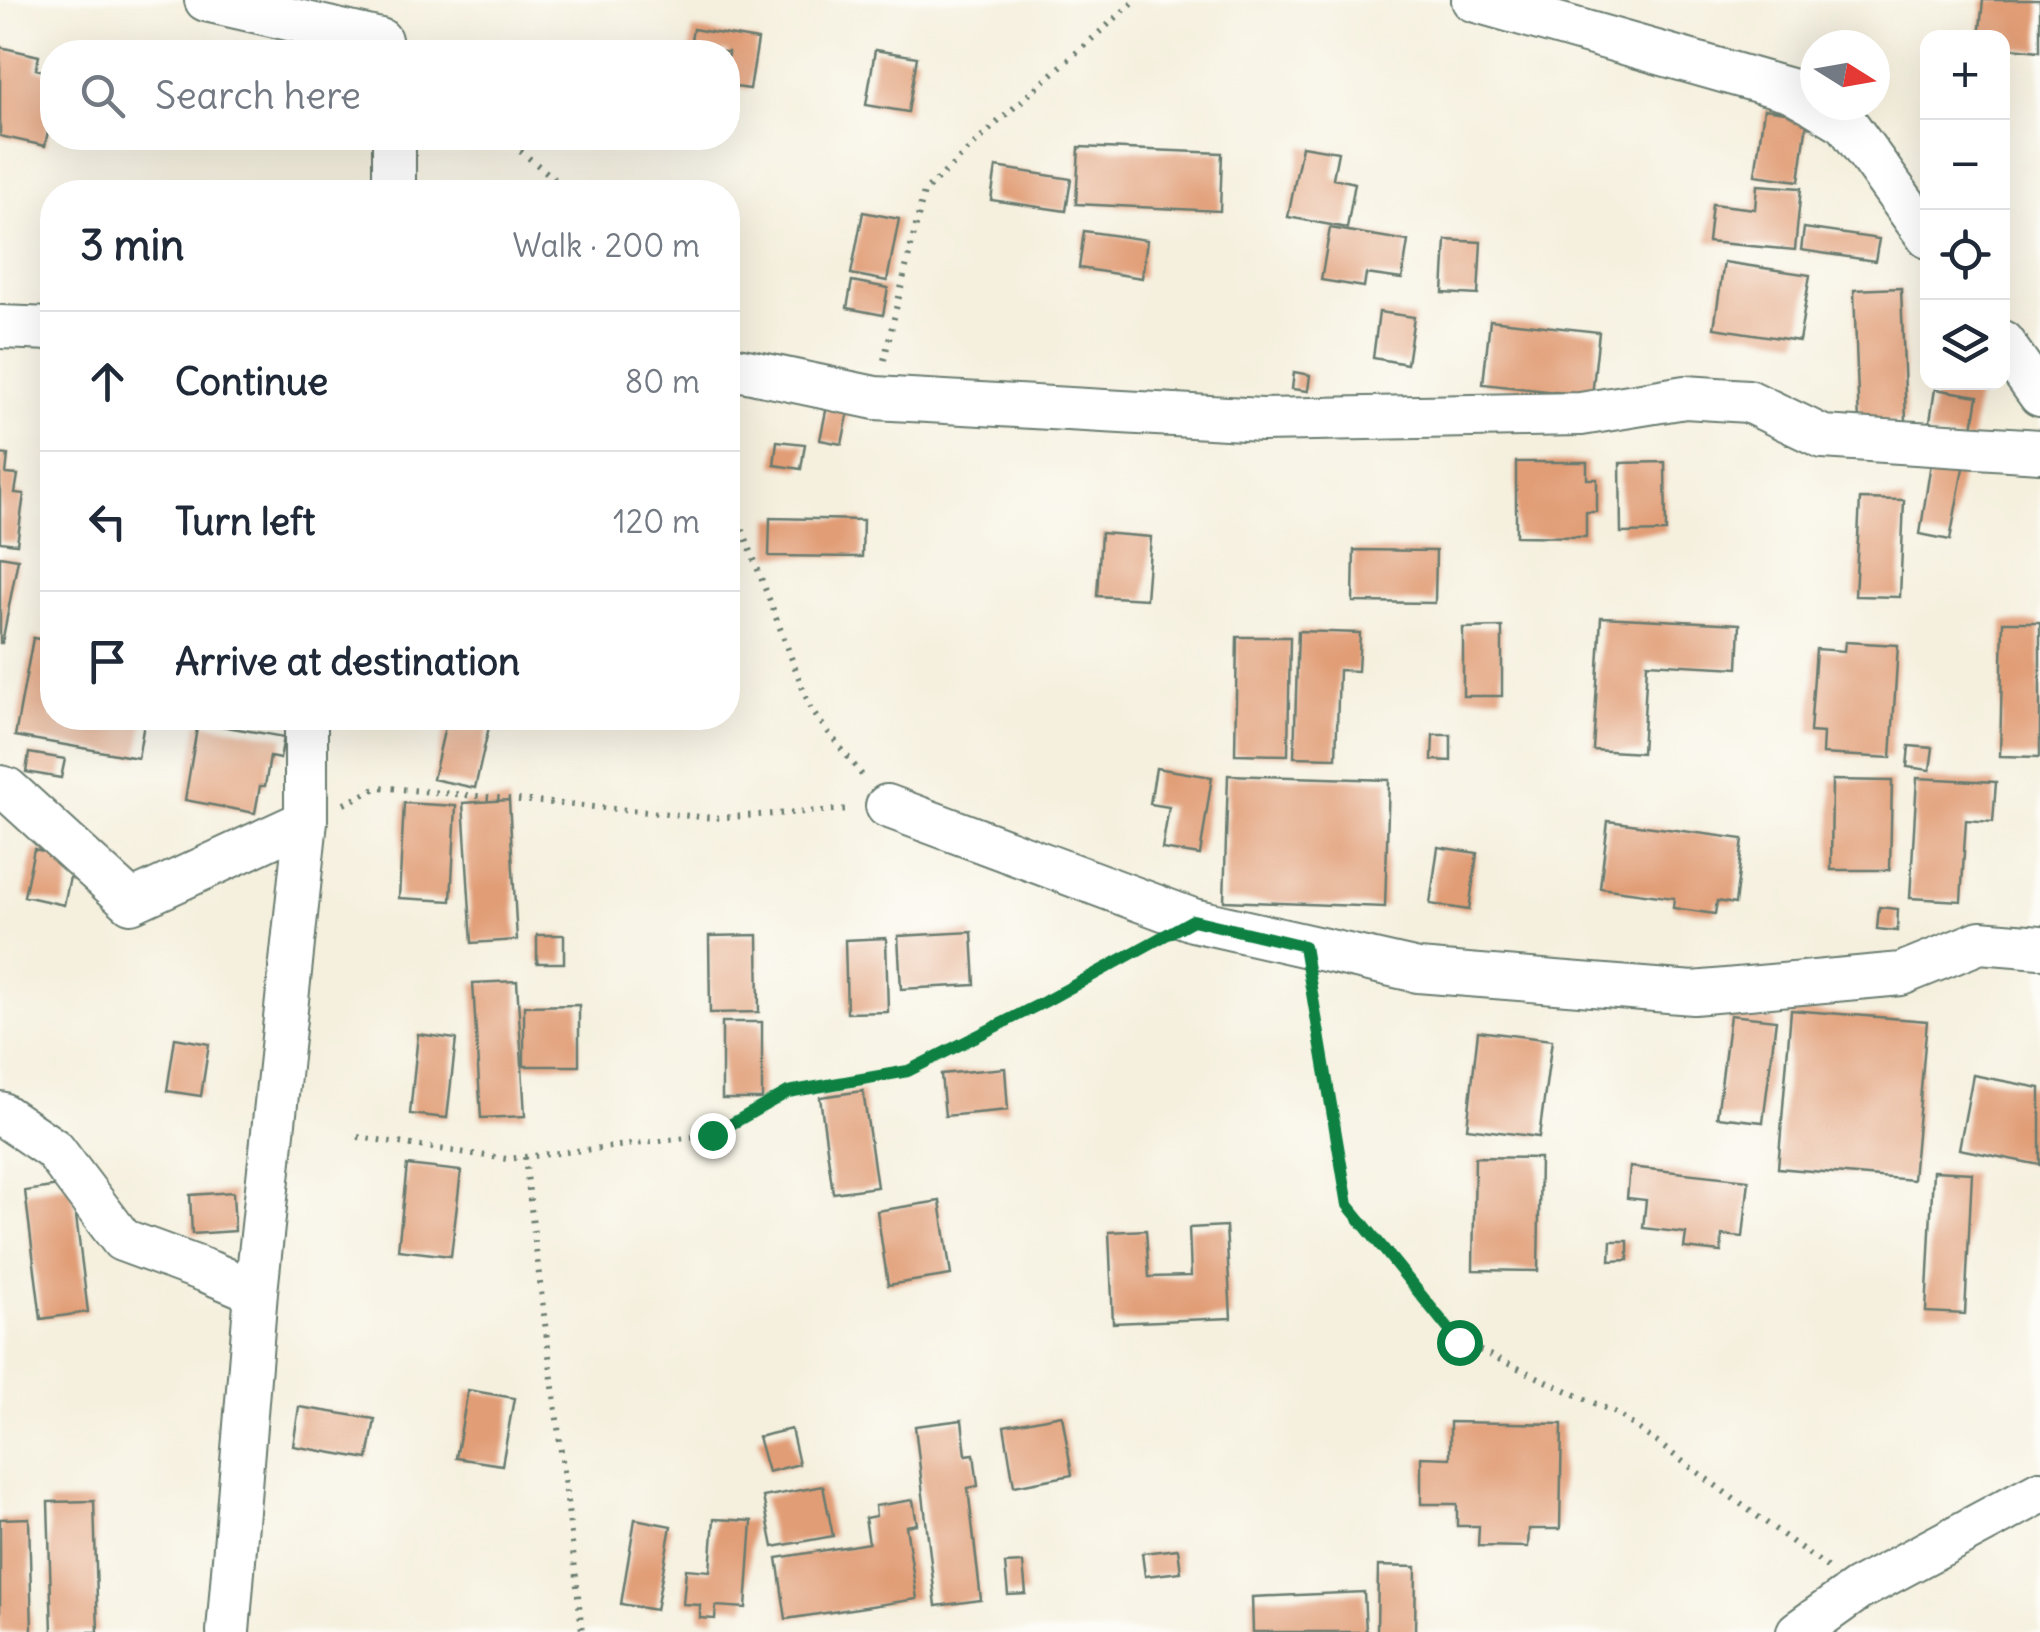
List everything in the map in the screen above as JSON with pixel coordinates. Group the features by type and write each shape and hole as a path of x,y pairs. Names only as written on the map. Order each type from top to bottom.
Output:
{"street":[{"path":"206,0 380,40"},
{"path":"1473,0 1800,96"},
{"path":"1841,120 1920,226"},
{"path":"394,150 394,180"},
{"path":"0,327 40,328"},
{"path":"2010,353 2040,395"},
{"path":"740,370 875,398 1262,420 1581,414 1685,398 1748,401 1823,437 2040,451"},
{"path":"221,1628 306,821 306,730"},
{"path":"0,787 131,902 306,821"},
{"path":"887,806 1193,920 1418,971 1693,993 1901,974 1980,942 2040,947"},
{"path":"0,1113 54,1150 122,1240 256,1292"},
{"path":"1798,1632 1858,1590 2040,1492"}],"path":[{"path":"875,398 924,192 1136,0"},
{"path":"519,150 557,180"},
{"path":"740,522 810,710 887,806"},
{"path":"306,821 379,787 713,818 887,806"},
{"path":"358,1137 506,1159 712,1135 788,1092 908,1071 1193,920"},
{"path":"1304,946 1348,1205 1459,1342 1618,1414 1858,1590"},
{"path":"525,1157 582,1632"}],"building":[{"path":"1983,0 2040,0 2040,51 2010,48 2010,30 1980,30"},
{"path":"693,29 758,40 750,89 740,88 740,40 691,40"},
{"path":"0,47 39,56 36,69 40,70 40,145 0,136"},
{"path":"875,50 917,57 908,112 866,105"},
{"path":"1764,109 1800,114 1800,120 1807,120 1799,181 1755,175"},
{"path":"1302,146 1338,152 1333,178 1355,183 1347,228 1288,217"},
{"path":"1079,147 1222,153 1220,211 1076,204"},
{"path":"996,167 1071,179 1066,211 991,200"},
{"path":"1757,185 1801,188 1795,250 1708,242 1712,204 1755,209"},
{"path":"863,212 899,219 887,281 851,274"},
{"path":"1330,228 1408,241 1402,279 1366,274 1364,287 1321,280"},
{"path":"1804,228 1879,239 1875,261 1801,250"},
{"path":"1084,231 1147,240 1142,278 1079,268"},
{"path":"1446,240 1481,242 1478,295 1443,293"},
{"path":"1724,262 1810,275 1799,341 1714,328"},
{"path":"852,281 888,288 883,315 847,308"},
{"path":"1901,288 1906,421 1859,424 1854,290"},
{"path":"1379,312 1414,317 1407,364 1373,358"},
{"path":"1490,320 1599,332 1592,396 1483,384"},
{"path":"1294,372 1310,375 1308,391 1292,389"},
{"path":"1935,390 1978,396 1971,441 1928,434"},
{"path":"827,406 849,410 842,444 820,440"},
{"path":"777,441 805,444 801,469 774,465"},
{"path":"0,454 8,455 6,474 18,475 15,493 24,494 17,544 0,542"},
{"path":"1516,462 1587,462 1587,479 1597,479 1597,512 1586,512 1586,537 1516,536"},
{"path":"1665,462 1666,532 1621,533 1620,463"},
{"path":"1931,463 1963,468 1950,540 1920,534"},
{"path":"1860,499 1904,500 1900,597 1855,596"},
{"path":"770,518 863,520 862,557 769,556"},
{"path":"1101,533 1151,537 1146,599 1097,596"},
{"path":"1354,550 1436,551 1435,603 1353,602"},
{"path":"0,556 18,559 2,643 0,643"},
{"path":"1601,617 1740,624 1738,668 1647,663 1642,753 1593,750"},
{"path":"2003,622 2040,622 2040,757 2000,756"},
{"path":"1502,627 1502,696 1463,696 1463,628"},
{"path":"1298,631 1360,633 1358,671 1339,670 1336,758 1294,757"},
{"path":"1237,637 1290,637 1288,755 1235,754"},
{"path":"33,638 40,639 40,730 143,730 138,758 15,736"},
{"path":"1845,642 1898,645 1891,758 1822,754 1823,733 1810,732 1816,649 1844,651"},
{"path":"197,730 244,730 284,737 280,759 270,757 255,813 185,800"},
{"path":"444,730 488,730 475,788 433,779"},
{"path":"1433,735 1451,735 1451,761 1432,760"},
{"path":"1909,746 1933,748 1930,770 1907,767"},
{"path":"29,753 65,759 61,778 26,772"},
{"path":"1156,768 1212,777 1200,855 1162,849 1169,807 1150,804"},
{"path":"1228,775 1389,780 1385,907 1224,901"},
{"path":"1917,778 1996,782 1993,822 1966,820 1961,901 1910,898"},
{"path":"1832,780 1892,781 1890,870 1831,870"},
{"path":"509,800 517,940 472,943 463,803"},
{"path":"404,803 456,806 451,901 399,898"},
{"path":"1608,821 1743,839 1735,904 1717,901 1715,914 1673,908 1674,898 1600,888"},
{"path":"1438,847 1477,853 1469,910 1430,904"},
{"path":"34,849 74,858 64,905 24,896"},
{"path":"1879,907 1898,909 1897,931 1877,929"},
{"path":"972,932 975,985 901,989 898,936"},
{"path":"537,935 564,935 564,963 537,963"},
{"path":"758,935 759,1012 710,1013 709,936"},
{"path":"886,938 888,1012 847,1013 845,940"},
{"path":"517,981 525,1116 481,1118 473,983"},
{"path":"579,1005 579,1066 524,1066 524,1006"},
{"path":"1791,1010 1927,1021 1913,1180 1778,1168"},
{"path":"1730,1015 1776,1020 1763,1122 1717,1117"},
{"path":"722,1022 762,1022 762,1099 722,1099"},
{"path":"1478,1031 1552,1040 1539,1137 1467,1128"},
{"path":"418,1034 456,1039 447,1118 410,1114"},
{"path":"175,1038 209,1044 201,1096 167,1091"},
{"path":"1005,1068 1008,1110 945,1116 941,1074"},
{"path":"1973,1075 2040,1088 2040,1165 1959,1149"},
{"path":"863,1091 877,1187 833,1193 820,1097"},
{"path":"1475,1157 1540,1158 1538,1271 1473,1270"},
{"path":"407,1165 461,1171 451,1256 398,1250"},
{"path":"1630,1167 1749,1180 1743,1237 1722,1235 1721,1252 1684,1248 1686,1233 1643,1228 1646,1200 1627,1198"},
{"path":"1933,1171 1972,1173 1965,1314 1926,1312"},
{"path":"72,1184 88,1312 41,1319 25,1191"},
{"path":"233,1192 235,1231 192,1234 190,1195"},
{"path":"940,1201 951,1275 888,1285 877,1211"},
{"path":"1226,1226 1231,1318 1113,1323 1109,1232 1146,1230 1149,1277 1191,1276 1189,1228"},
{"path":"1611,1241 1628,1241 1628,1260 1610,1261"},
{"path":"468,1390 514,1398 502,1465 456,1458"},
{"path":"299,1407 375,1419 368,1459 293,1446"},
{"path":"1062,1415 1072,1475 1014,1486 1004,1426"},
{"path":"962,1420 966,1455 974,1454 978,1486 968,1488 981,1600 936,1606 915,1426"},
{"path":"1450,1422 1562,1424 1560,1529 1529,1529 1528,1547 1478,1546 1479,1526 1457,1526 1457,1504 1421,1504 1421,1457 1450,1458"},
{"path":"791,1429 799,1464 768,1472 758,1437"},
{"path":"823,1486 833,1536 773,1547 763,1497"},
{"path":"913,1500 917,1524 906,1526 917,1599 786,1619 777,1558 869,1543 865,1518 876,1516 875,1506"},
{"path":"94,1501 98,1632 52,1632 48,1502"},
{"path":"29,1518 32,1632 0,1632 0,1519"},
{"path":"635,1519 671,1526 656,1610 621,1604"},
{"path":"714,1519 752,1521 746,1608 716,1606 715,1619 700,1618 700,1605 683,1604 686,1569 710,1571"},
{"path":"1178,1549 1181,1572 1145,1576 1142,1553"},
{"path":"1023,1563 1026,1594 1008,1595 1005,1564"},
{"path":"1378,1566 1416,1567 1415,1632 1377,1632"},
{"path":"1364,1592 1366,1632 1253,1632 1252,1597"}],"route":[{"path":"712,1135 788,1092 908,1071 1193,920 1304,946 1348,1205 1459,1342"}]}
